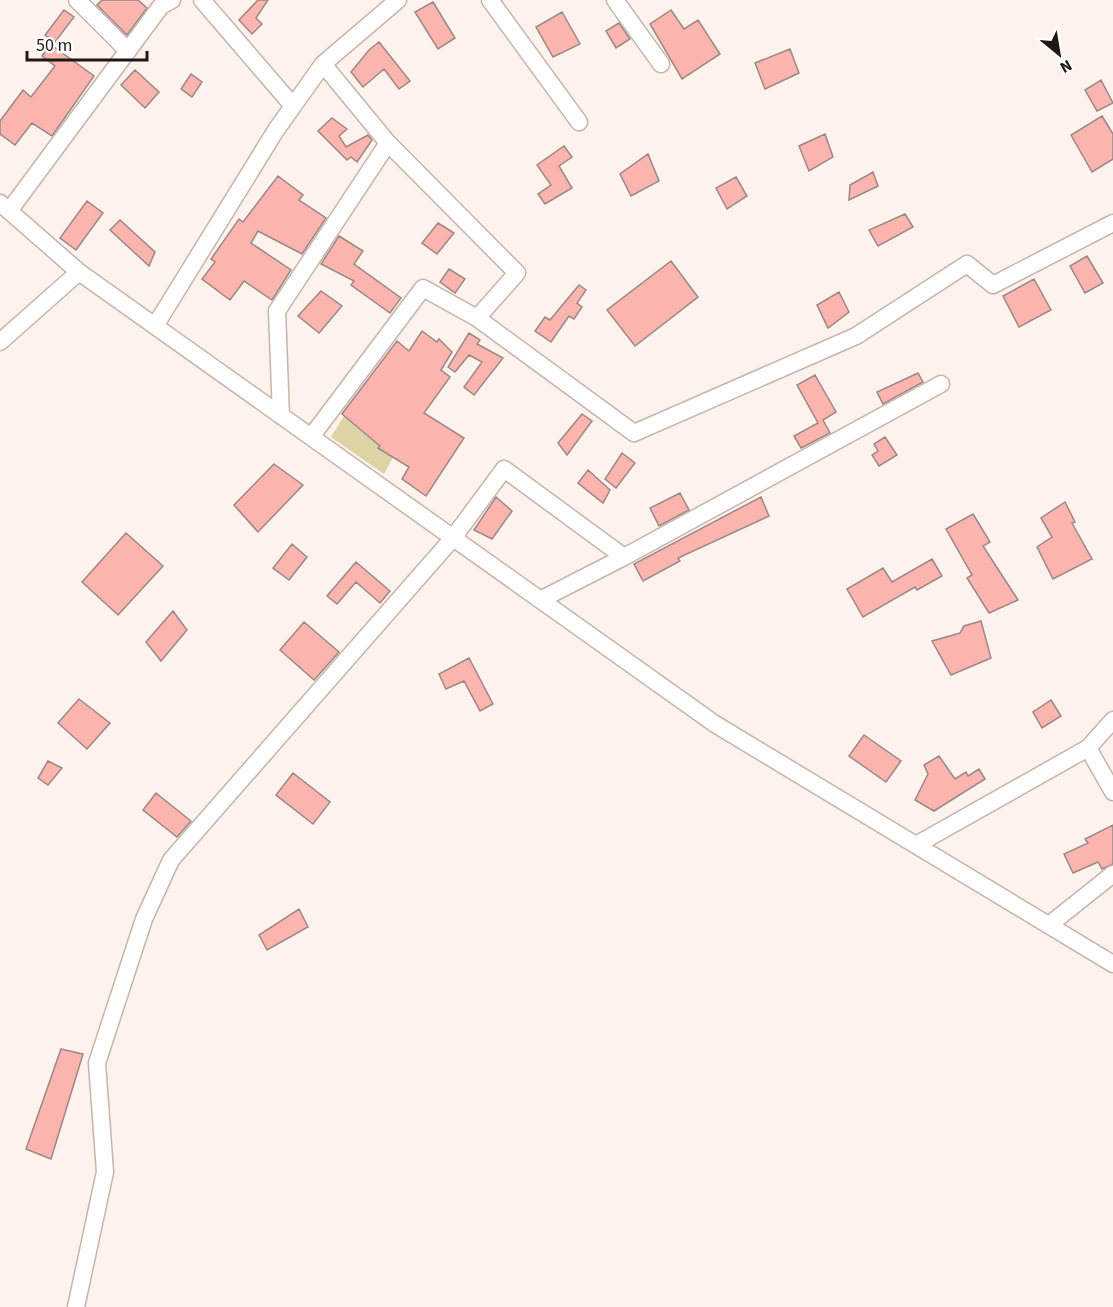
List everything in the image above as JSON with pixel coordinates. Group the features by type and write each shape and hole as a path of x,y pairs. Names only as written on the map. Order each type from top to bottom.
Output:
{"street":[{"path":"77,0 128,51"},
{"path":"172,0 161,6 5,207 79,272 715,724 1113,964"},
{"path":"202,0 293,106"},
{"path":"155,326 276,130 323,64 398,0"},
{"path":"490,0 579,122"},
{"path":"615,0 661,64"},
{"path":"323,64 388,143 517,273 477,318"},
{"path":"281,416 277,311 388,143"},
{"path":"311,437 423,288 477,318 634,433 856,336 967,264 993,285 1113,223"},
{"path":"0,342 79,272"},
{"path":"540,600 624,557 941,384"},
{"path":"76,1307 105,1172 97,1064 144,919 171,860 453,538 504,469 624,557"},
{"path":"916,845 1088,748 1113,720"},
{"path":"1088,748 1113,792"},
{"path":"1049,925 1113,874"}],"shaded area":[{"path":"424,380 379,448 393,457 384,474 331,437 344,416 368,435"}],"building":[{"path":"102,0 138,0 147,8 127,35 97,5"},
{"path":"258,0 268,0 256,18 262,24 252,34 239,20"},
{"path":"433,2 455,38 438,49 415,12"},
{"path":"64,10 74,17 55,42 45,35"},
{"path":"671,10 684,29 698,20 720,54 682,79 650,24"},
{"path":"562,12 580,44 553,57 536,27"},
{"path":"619,23 630,39 616,48 606,31"},
{"path":"379,42 410,81 399,89 384,69 363,87 351,72 369,50"},
{"path":"50,44 94,76 52,136 32,123 15,145 0,134 0,121 23,90 31,97 55,66 42,56"},
{"path":"790,49 799,73 765,89 755,63"},
{"path":"135,70 159,92 145,108 121,85"},
{"path":"191,74 202,82 192,97 181,89"},
{"path":"1101,80 1113,103 1097,111 1085,90"},
{"path":"1102,116 1113,134 1113,159 1092,172 1071,135"},
{"path":"332,118 347,129 339,136 346,147 368,135 372,140 357,162 351,157 347,160 318,131"},
{"path":"825,134 833,157 809,171 799,146"},
{"path":"564,146 572,157 559,166 572,188 545,204 538,194 551,185 537,165"},
{"path":"648,154 659,181 631,196 620,174"},
{"path":"873,172 878,186 849,200 850,185"},
{"path":"278,176 303,195 299,200 326,218 302,254 258,231 251,243 291,270 272,300 244,281 230,300 202,279 215,262 211,259 239,219 243,222"},
{"path":"736,177 747,196 727,209 716,188"},
{"path":"87,201 103,213 76,250 60,238"},
{"path":"905,214 913,227 878,246 869,230"},
{"path":"120,220 155,252 149,266 110,230"},
{"path":"438,223 454,233 437,254 422,243"},
{"path":"339,236 363,251 354,264 401,298 390,313 351,285 354,281 321,264"},
{"path":"1087,256 1103,283 1085,293 1070,266"},
{"path":"671,261 698,297 635,346 607,310"},
{"path":"449,269 465,279 455,293 440,282"},
{"path":"1034,279 1051,310 1019,327 1003,296"},
{"path":"579,285 586,290 577,303 582,307 574,319 569,316 551,342 535,331 545,317 550,320"},
{"path":"321,291 342,306 319,333 298,316"},
{"path":"839,292 849,312 828,328 817,305"},
{"path":"422,331 437,342 439,339 452,352 441,370 450,377 424,413 464,438 426,496 402,479 409,467 378,448 380,446 342,414 397,341 409,351"},
{"path":"469,333 480,340 477,344 503,358 474,395 464,387 482,362 469,355 455,372 448,367"},
{"path":"918,373 923,382 883,404 877,392"},
{"path":"815,375 836,412 823,420 830,433 801,448 794,436 818,423 797,385"},
{"path":"582,414 592,421 567,455 558,443"},
{"path":"885,437 897,455 879,466 872,455 878,451 874,444"},
{"path":"622,453 635,463 616,488 605,479"},
{"path":"274,464 303,485 258,532 234,505"},
{"path":"588,470 610,490 603,503 578,483"},
{"path":"680,493 689,510 659,526 650,508"},
{"path":"496,497 512,511 492,539 474,530"},
{"path":"761,497 769,516 678,558 680,561 643,581 634,564"},
{"path":"1065,502 1075,522 1072,523 1092,559 1053,579 1037,547 1052,537 1041,518"},
{"path":"973,514 990,542 983,546 1018,600 989,613 967,578 972,575 946,529"},
{"path":"126,533 163,566 118,615 82,582"},
{"path":"292,544 307,557 289,580 273,568"},
{"path":"932,559 942,576 917,590 915,587 863,617 847,589 883,568 892,582"},
{"path":"356,562 390,591 380,603 356,582 337,604 327,596"},
{"path":"173,611 187,630 161,661 146,642"},
{"path":"981,621 991,658 951,675 932,641 960,633 964,626"},
{"path":"304,622 339,652 314,680 280,650"},
{"path":"469,658 493,704 480,711 464,681 446,689 439,674"},
{"path":"79,699 110,723 87,749 58,723"},
{"path":"1051,700 1061,716 1042,728 1033,712"},
{"path":"864,735 901,761 886,782 849,756"},
{"path":"939,756 955,779 966,772 968,776 979,769 985,779 934,811 915,800 928,774 924,765"},
{"path":"48,761 62,768 48,785 38,778"},
{"path":"293,773 330,802 313,824 276,795"},
{"path":"156,793 191,821 177,837 143,810"},
{"path":"1113,825 1113,864 1102,869 1098,862 1073,873 1064,854 1088,843 1085,839"},
{"path":"299,909 308,927 267,950 259,935"},
{"path":"61,1049 83,1054 51,1159 26,1149"}]}
